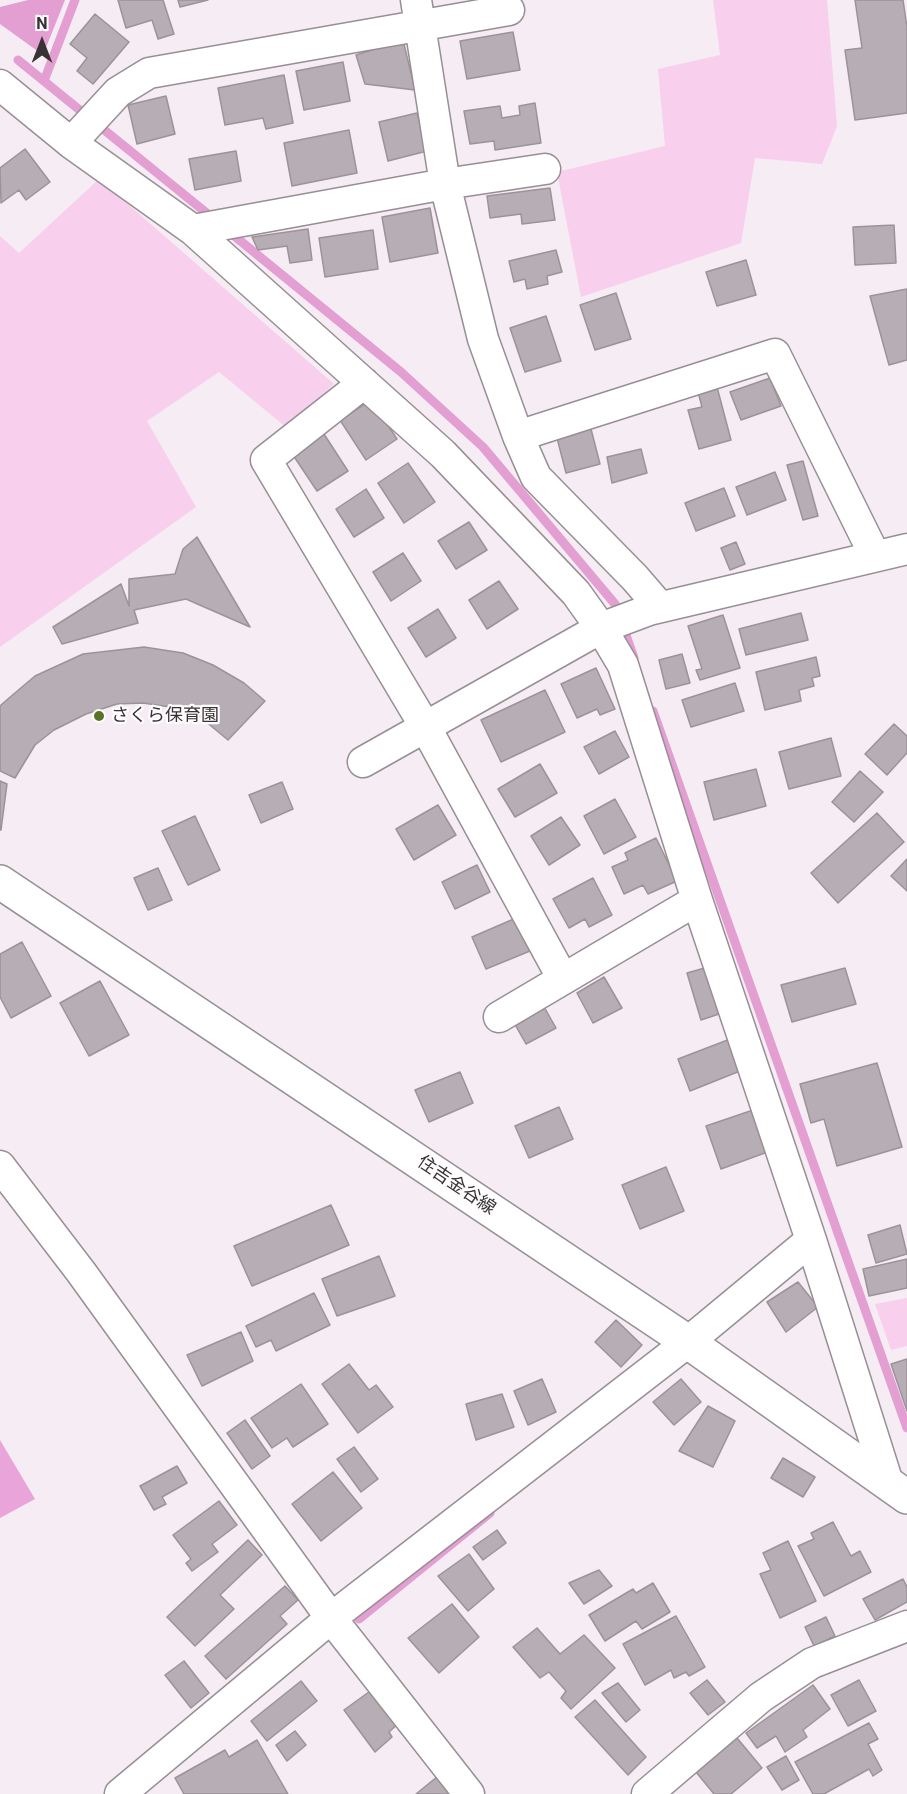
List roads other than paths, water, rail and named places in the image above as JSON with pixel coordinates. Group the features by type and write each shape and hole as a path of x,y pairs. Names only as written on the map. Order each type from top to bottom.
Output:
{"main road":[{"name":"住吉金谷線","path":"0,882 688,1342 898,1490"}],"street":[{"path":"74,139 118,92 149,73 418,13 509,10"},
{"path":"418,13 445,183 483,339 518,436 536,477 635,578 654,609"},
{"path":"0,85 195,230 451,462 606,626 622,665 697,900 898,1490"},
{"path":"195,230 445,183 545,169"},
{"path":"518,436 775,354 875,556"},
{"path":"364,383 266,460 426,728 563,979"},
{"path":"363,762 606,626 654,609 907,549"},
{"path":"499,1017 697,900"},
{"path":"0,1166 88,1282 331,1618 469,1794"},
{"path":"120,1794 331,1618 688,1342 811,1240"},
{"path":"647,1794 761,1697 812,1663 907,1626"}],"waterway":[{"path":"44,81 75,0"},
{"path":"18,60 214,219"},
{"path":"227,230 401,372 483,447 615,604 634,658"},
{"path":"653,711 907,1428"},
{"path":"359,1619 490,1513"}],"place":[{"name":"さくら保育園","path":"99,716"}]}
